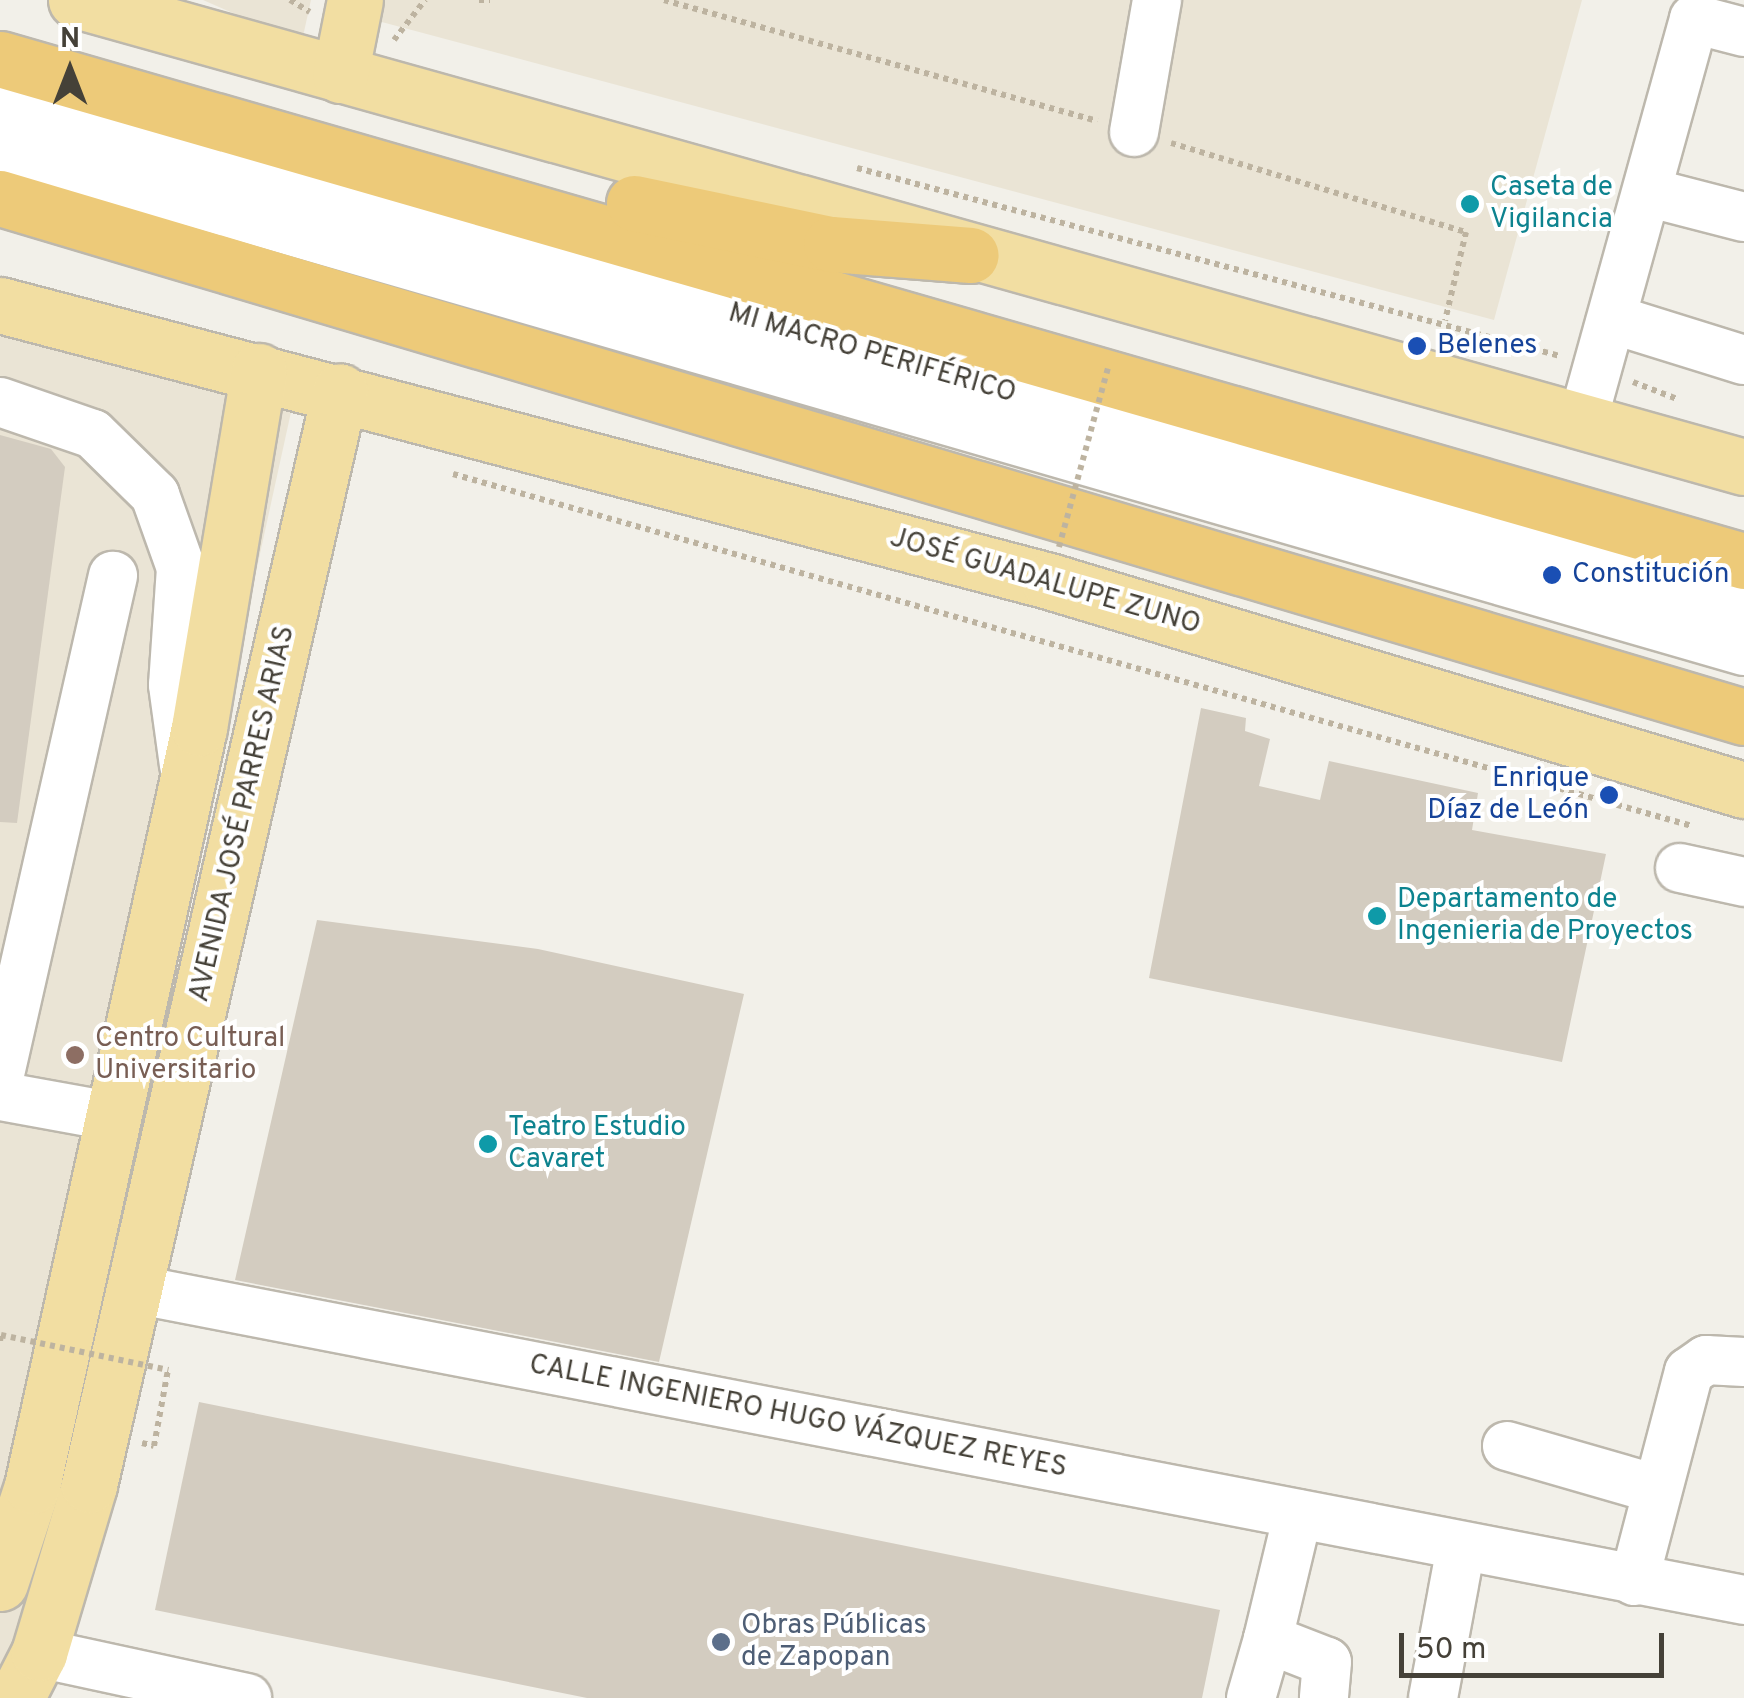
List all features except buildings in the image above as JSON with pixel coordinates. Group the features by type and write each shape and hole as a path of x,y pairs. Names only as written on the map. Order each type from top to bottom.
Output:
{"highway":[{"path":"0,34 333,115 683,217 831,244 971,255"},
{"path":"0,59 1744,561"},
{"path":"0,198 1744,717"}],"main road":[{"path":"76,0 971,255 1744,467"},
{"path":"340,75 356,0"},
{"name":"JOSÉ GUADALUPE ZUNO","path":"0,305 340,391 1049,581 1744,790"},
{"path":"0,1583 16,1483 115,1118 186,786 259,371"},
{"name":"AVENIDA JOSÉ PARRES ARIAS","path":"30,1683 89,1485 340,391"}],"street":[{"path":"1134,132 1157,0"},
{"path":"1582,423 1694,19 1744,32"},
{"name":"MI MACRO PERIFÉRICO","path":"0,102 1744,606"},
{"name":"MI MACRO PERIFÉRICO","path":"0,147 1744,651"},
{"path":"1647,192 1744,217"},
{"path":"1612,319 1744,360"},
{"path":"0,402 93,434 154,495 181,568 173,685 186,786"},
{"path":"0,1074 113,576"},
{"path":"1693,849 1744,882"},
{"path":"0,1096 115,1118"},
{"name":"CALLE INGENIERO HUGO VÁZQUEZ REYES","path":"134,1289 1744,1600"},
{"path":"1634,1581 1689,1372 1706,1360 1744,1362"},
{"path":"1507,1446 1656,1489"},
{"path":"1251,1698 1298,1514"},
{"path":"1433,1698 1460,1548"},
{"path":"1268,1639 1327,1662 1324,1698"},
{"path":"30,1683 246,1698"}],"path":[{"path":"394,40 425,0"},
{"path":"479,0 490,0"},
{"path":"840,164 1598,368 1690,403"},
{"path":"1059,547 1109,364"},
{"path":"446,472 1693,849"},
{"path":"1,1338 168,1370 154,1446"}],"shaded area":[{"path":"203,0 311,0 300,50 235,14"},
{"path":"382,0 1582,0 1494,320 378,21"},
{"name":"Centro Cultural Universitario","path":"0,333 291,412 10,1698 0,1698"}],"place":[{"name":"Caseta de Vigilancia","path":"1470,204"},
{"name":"Belenes","path":"1417,346"},
{"name":"Constitución","path":"1552,575"},
{"name":"Enrique Díaz de León","path":"1609,795"},
{"name":"Departamento de Ingenieria de Proyectos","path":"1377,916"},
{"name":"Centro Cultural Universitario","path":"75,1055"},
{"name":"Teatro Estudio Cavaret","path":"488,1144"},
{"name":"Obras Públicas de Zapopan","path":"721,1642"}]}
